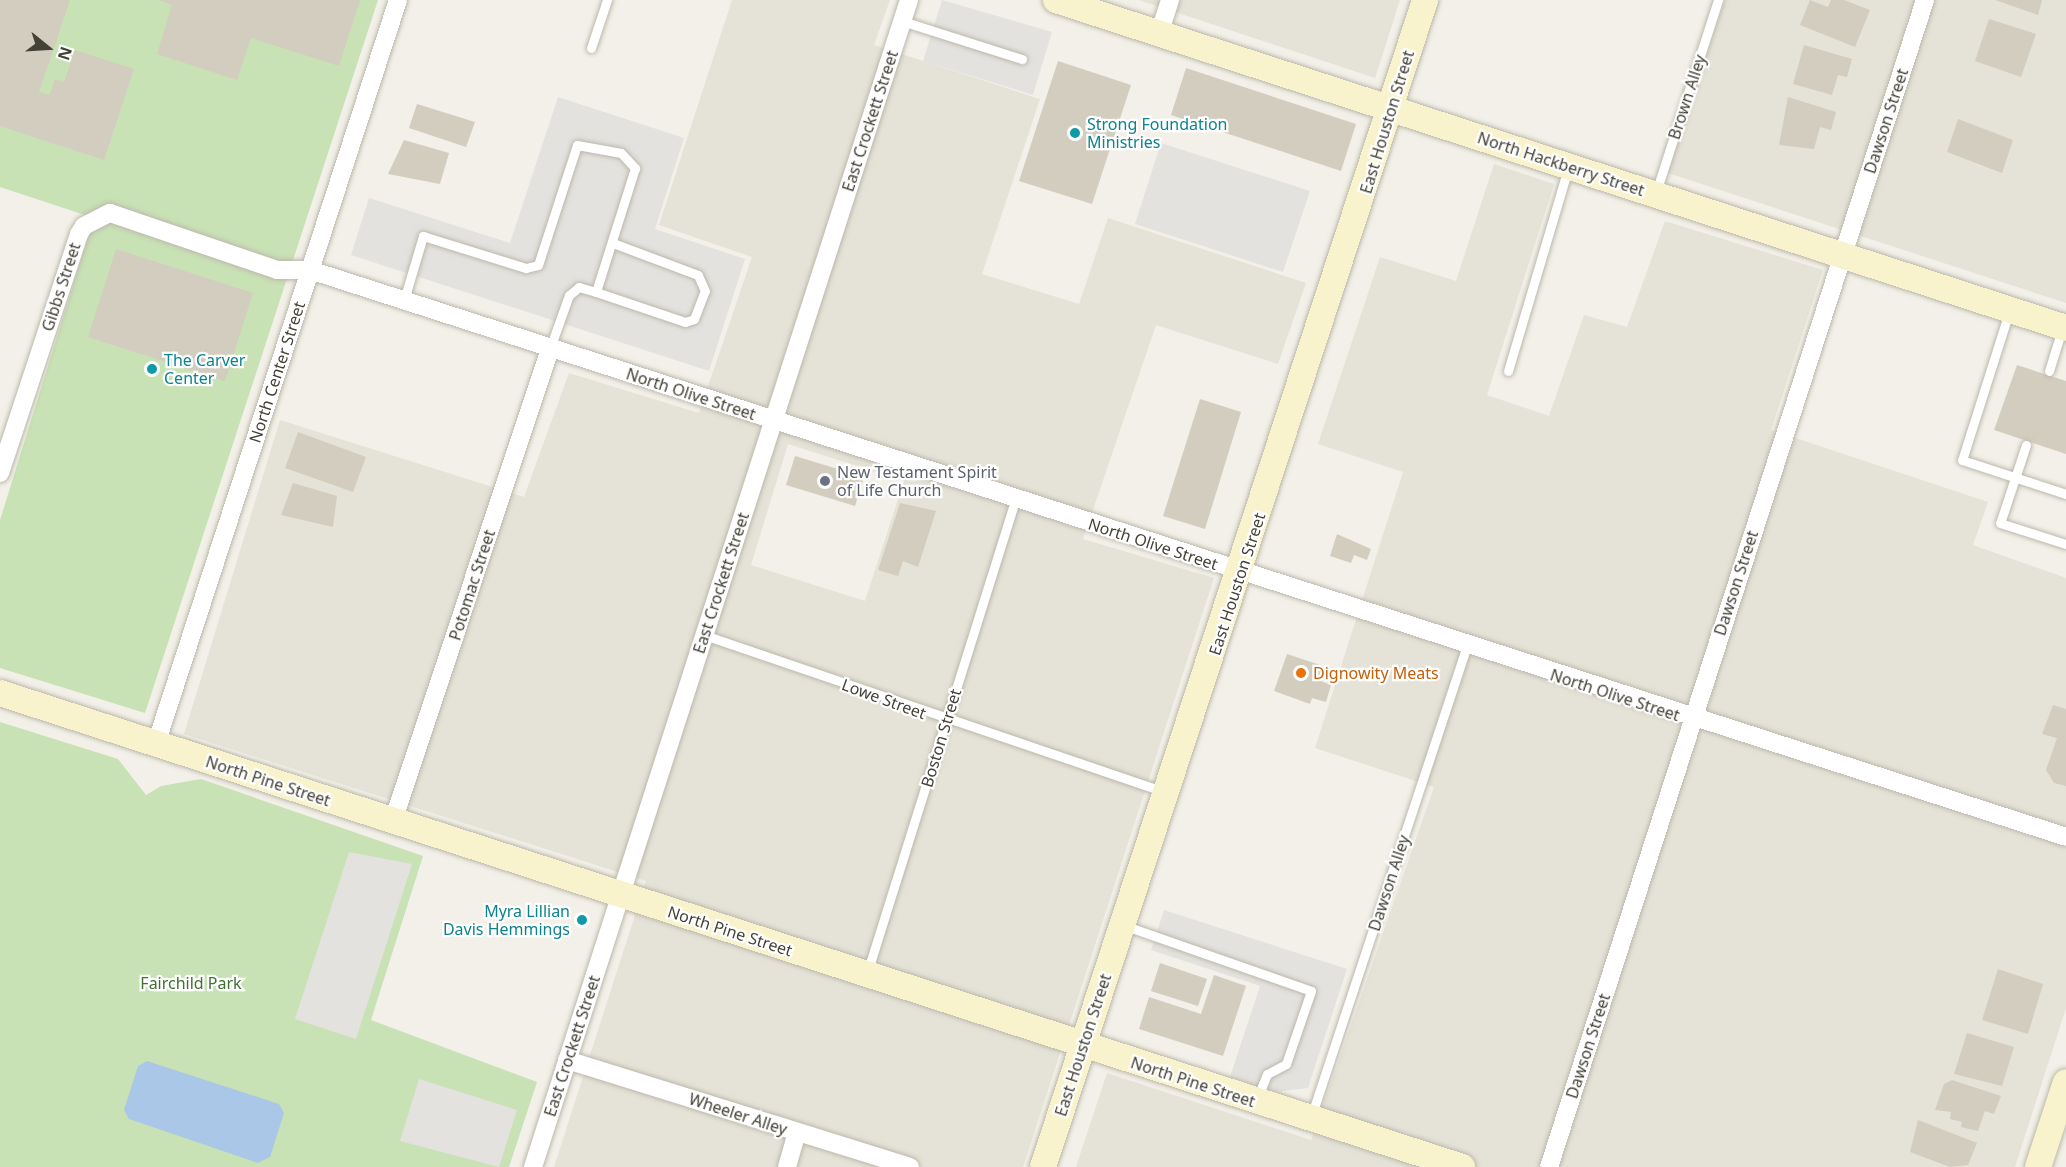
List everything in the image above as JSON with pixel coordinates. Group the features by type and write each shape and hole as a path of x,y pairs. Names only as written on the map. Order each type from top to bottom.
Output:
{"main road":[{"name":"North Hackberry Street","path":"1056,0 1843,256 2065,324"},
{"name":"East Houston Street","path":"1042,1167 1168,793 1425,0"},
{"name":"North Pine Street","path":"0,693 1310,1120 1462,1167"},
{"path":"2038,1167 2066,1082"}],"street":[{"name":"North Center Street","path":"156,744 398,0"},
{"name":"East Crockett Street","path":"533,1167 909,0"},
{"path":"1159,34 1170,0"},
{"name":"Dawson Street","path":"1550,1167 1925,0"},
{"name":"Gibbs Street","path":"0,473 84,226 110,213 277,270 310,270"},
{"name":"North Olive Street","path":"310,270 1692,720 2066,837"},
{"name":"Potomac Street","path":"393,821 550,348"},
{"name":"Wheeler Alley","path":"567,1060 910,1167"},
{"path":"787,1167 797,1133"}],"lane":[{"path":"591,48 607,0"},
{"name":"Brown Alley","path":"1655,195 1718,0"},
{"path":"902,21 1022,59"},
{"path":"404,300 423,236 526,268 538,265 571,158 577,145 585,144 621,153 635,168 596,292"},
{"path":"1508,371 1569,167"},
{"path":"550,348 569,295 579,287 685,322 694,319 705,291 698,275 613,243"},
{"path":"2010,309 1962,460 2066,494"},
{"path":"2049,371 2065,324"},
{"path":"2026,445 2000,523 2066,544"},
{"name":"Boston Street","path":"866,975 1016,500"},
{"name":"Lowe Street","path":"704,635 946,721 1168,793"},
{"name":"Dawson Alley","path":"1310,1120 1467,646"},
{"path":"1123,925 1311,991 1286,1064 1267,1074 1256,1102"}],"shaded area":[{"path":"732,0 890,0 874,45 1040,99 982,274 1079,304 1108,218 1306,283 1278,364 1156,325 1083,539 1214,578 1023,1167 554,1167 646,881 184,734 280,420 524,497 569,373 699,413 752,257 659,225","holes":["788,444 904,481 865,601 751,565"]},
{"path":"942,0 1052,32 1033,95 923,61"},
{"path":"1139,0 1400,0 1375,78"},
{"path":"1725,0 2066,0 2066,303 1668,173"},
{"path":"558,97 684,138 655,229 745,259 709,371 351,255 369,198 510,243"},
{"path":"1161,143 1310,191 1283,272 1135,224"},
{"path":"1494,164 1554,184 1487,395 1549,416 1584,315 1627,327 1665,221 1823,270 1771,430 1988,502 1973,545 2066,578 2066,1008 2015,1167 1076,1167 1107,1073 1311,1140 1434,787 1315,748 1403,472 1318,444 1380,257 1456,281"},
{"path":"349,852 412,864 356,1039 295,1019"},
{"path":"1164,910 1347,969 1308,1088 1274,1092 1230,1077 1260,986 1151,950"},
{"path":"419,1079 517,1110 499,1167 400,1141"}],"green space":[{"name":"The Carver Center","path":"0,0 378,0 145,713 0,668 0,520 94,218 0,187"},
{"name":"Fairchild Park","path":"0,722 118,759 146,795 161,786 201,779 423,856 371,1020 537,1082 509,1167 0,1167"}],"water":[{"path":"147,1061 279,1104 284,1113 270,1157 258,1163 129,1119 124,1110 138,1066"}],"building":[{"path":"0,0 70,0 39,92 50,95 55,79 64,82 75,50 134,69 104,160 0,126"},
{"path":"159,0 360,0 339,66 251,38 237,80 157,54 172,5"},
{"path":"1810,0 1828,7 1831,0 1844,0 1870,10 1855,47 1800,25"},
{"path":"1995,0 2042,0 2038,15"},
{"path":"1989,19 2036,34 2021,77 1975,61"},
{"path":"1804,45 1852,59 1847,77 1838,75 1832,95 1793,84"},
{"name":"Strong Foundation Ministries","path":"1058,61 1131,85 1092,204 1019,181"},
{"path":"1186,68 1356,124 1341,171 1171,115"},
{"path":"1788,97 1836,112 1831,130 1820,127 1814,149 1779,145"},
{"path":"417,104 475,122 466,147 409,128"},
{"path":"1958,119 2013,140 2002,173 1947,152"},
{"path":"404,140 449,153 440,184 388,174"},
{"path":"116,249 253,293 225,381 88,337"},
{"path":"2017,365 2066,381 2066,454 1994,430"},
{"path":"1200,399 1241,412 1205,529 1163,516"},
{"path":"298,432 366,457 353,492 285,468"},
{"name":"New Testament Spirit of Life Church","path":"795,456 864,477 855,506 786,485"},
{"path":"293,483 337,496 333,527 281,515"},
{"path":"900,503 936,511 918,567 903,561 898,576 878,570"},
{"path":"1337,534 1371,549 1367,560 1354,555 1351,563 1330,556"},
{"name":"Dignowity Meats","path":"1287,654 1323,666 1318,680 1331,685 1326,702 1312,698 1310,704 1274,691"},
{"path":"2053,705 2066,709 2066,786 2054,783 2046,770 2057,738 2042,734"},
{"path":"1160,963 1207,979 1198,1006 1151,991"},
{"path":"1998,969 2043,984 2028,1034 1982,1020"},
{"path":"1214,975 1246,986 1223,1056 1139,1029 1149,997 1201,1014"},
{"path":"1967,1033 2014,1047 2002,1086 1954,1074"},
{"path":"1952,1080 2001,1096 1994,1114 1985,1111 1978,1131 1961,1127 1962,1122 1950,1119 1951,1112 1935,1110 1944,1084"},
{"path":"1918,1120 1977,1143 1968,1165 1950,1167 1910,1152"}],"place":[{"name":"Strong Foundation Ministries","path":"1075,133"},
{"name":"The Carver Center","path":"152,369"},
{"name":"New Testament Spirit of Life Church","path":"825,481"},
{"name":"Dignowity Meats","path":"1301,673"},
{"name":"Myra Lillian Davis Hemmings","path":"582,920"}]}
